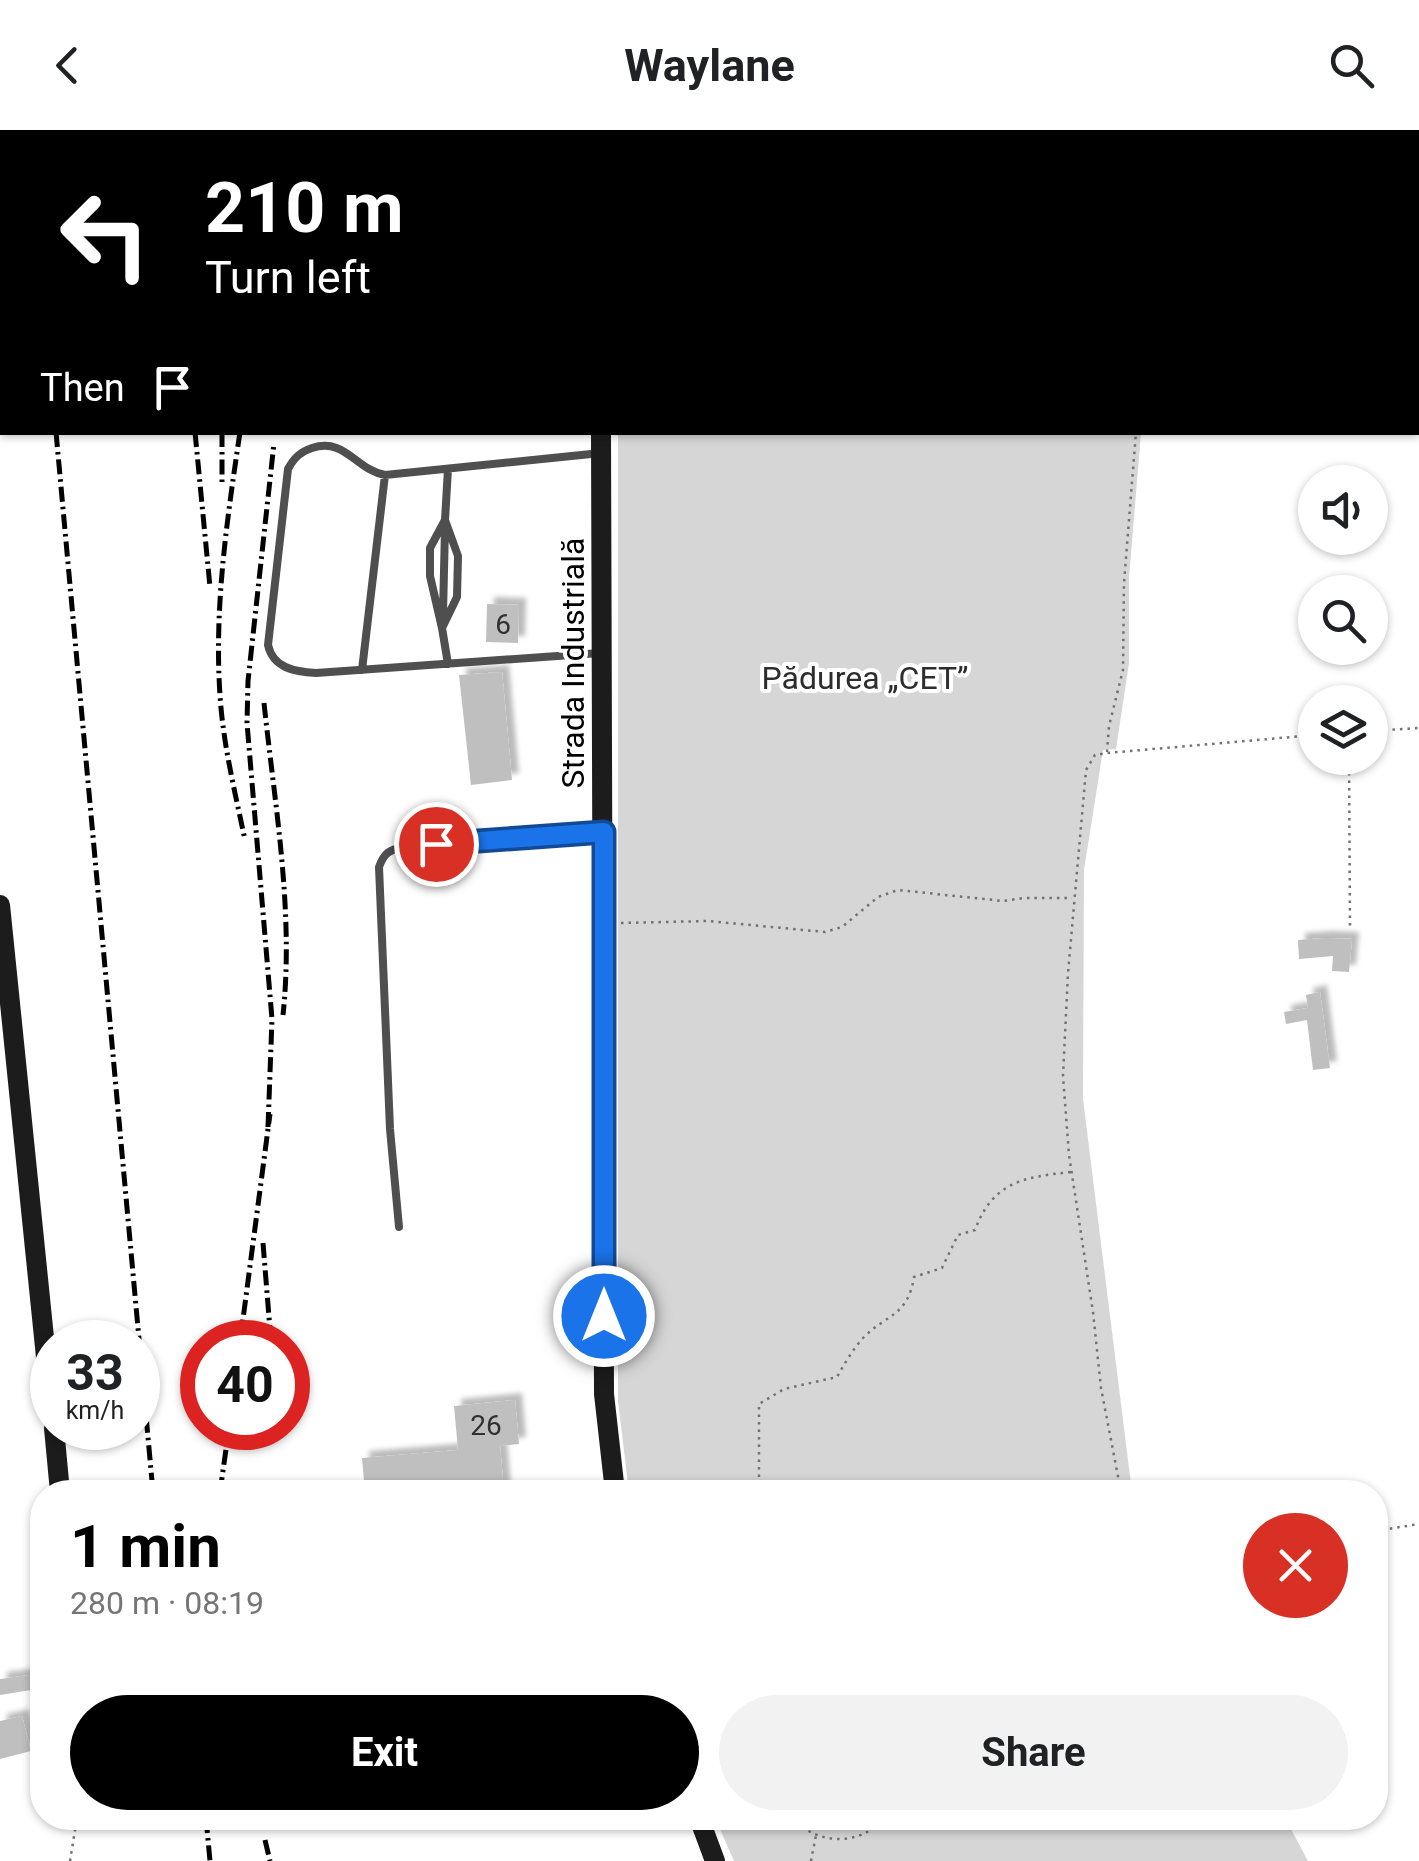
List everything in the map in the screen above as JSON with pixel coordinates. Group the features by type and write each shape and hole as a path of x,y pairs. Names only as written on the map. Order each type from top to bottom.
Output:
{"street":[{"name":"Strada Industrială","path":"601,443 604,1394 614,1480"},
{"path":"0,905 42,1320"},
{"path":"56,1450 59,1480"},
{"path":"703,1830 715,1861"}],"lane":[{"path":"601,443 448,469 385,474 370,470 334,446 310,448 291,463 268,636 274,660 292,670 316,673 604,653"},
{"path":"442,628 448,469"},
{"path":"362,670 385,474"},
{"path":"442,628 458,597 458,556 445,520"},
{"path":"445,520 430,548 430,576 448,664"},
{"path":"399,1227 388,1111 378,867 382,858 403,847 604,832"}],"path":[{"path":"1107,753 1108,726 1123,670 1124,583 1136,435"},
{"path":"1388,730 1419,728"},
{"path":"1120,1480 1101,1388 1071,1172 1064,1076 1068,973 1086,770 1096,755 1107,753 1298,736"},
{"path":"1349,775 1350,927"},
{"path":"604,924 708,921 825,932 842,927 878,897 898,890 1002,901 1076,898"},
{"path":"759,1480 759,1404 784,1390 836,1378 868,1333 903,1308 912,1293 914,1278 942,1268 958,1235 975,1230 987,1205 1008,1185 1022,1178 1071,1172"},
{"path":"1388,1529 1419,1524"},
{"path":"70,1861 75,1830"},
{"path":"808,1830 837,1840 853,1839 871,1830"},
{"path":"811,1861 816,1835"}],"green space":[{"name":"Pădurea „CET”","path":"618,435 1141,435 1129,578 1129,663 1116,749 1103,750 1084,870 1083,1099 1131,1480 628,1480 618,1401"},
{"path":"720,1830 1291,1830 1308,1861 734,1861"}],"building":[{"path":"487,604 519,605 518,643 486,642"},
{"path":"502,672 512,780 471,785 459,675"},
{"path":"1352,939 1349,972 1332,971 1333,956 1299,959 1298,940"},
{"path":"1320,992 1330,1068 1313,1070 1307,1020 1286,1024 1284,1012 1308,1008 1306,995"},
{"path":"515,1400 519,1444 500,1446 503,1480 364,1480 362,1458 458,1450 454,1406"},
{"path":"30,1675 30,1690 0,1695 0,1679"},
{"path":"22,1716 30,1751 0,1759 0,1721"}],"railway":[{"path":"56,435 152,1480"},
{"path":"195,435 210,587"},
{"path":"222,435 222,482"},
{"path":"240,435 223,564 219,662 224,732 245,840"},
{"path":"268,1127 272,1019 247,723 248,681 274,443"},
{"path":"264,703 285,898 283,1015"},
{"path":"243,1320 270,1114"},
{"path":"263,1243 269,1320"},
{"path":"222,1480 226,1450"},
{"path":"207,1830 210,1861"},
{"path":"265,1840 270,1861"}],"route":[{"path":"436,844 604,832 604,1316"}]}
